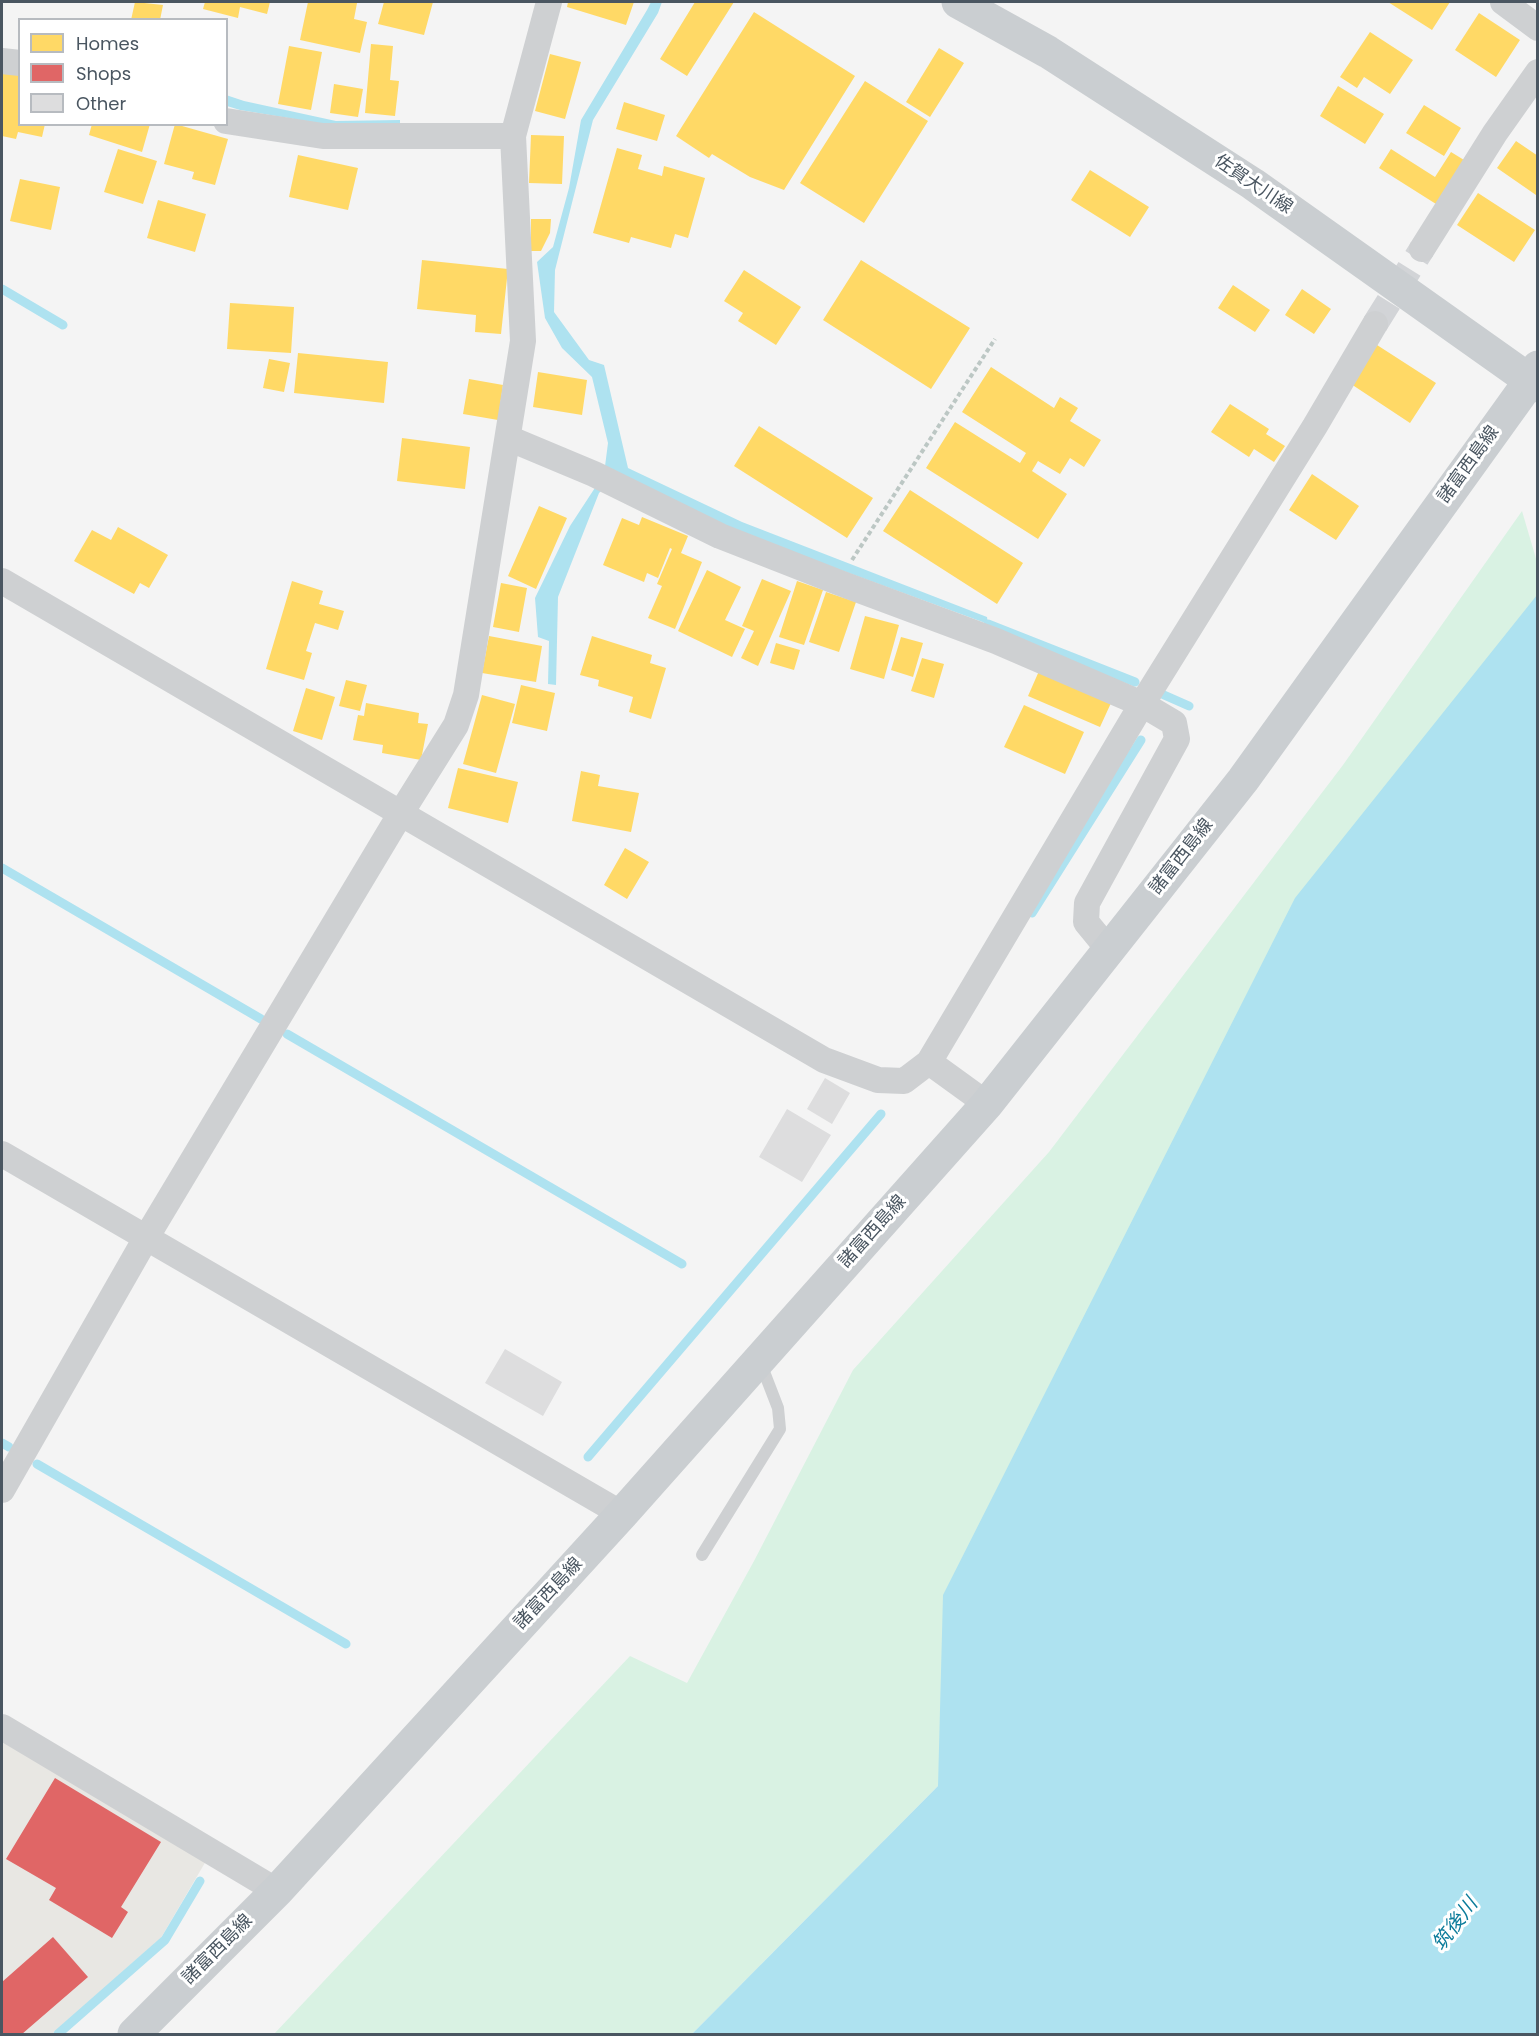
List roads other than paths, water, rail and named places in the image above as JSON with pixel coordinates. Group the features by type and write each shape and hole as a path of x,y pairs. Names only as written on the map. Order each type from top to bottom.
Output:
{"main road":[{"name":"佐賀大川線","path":"958,2 1048,52 1253,184 1535,378"},
{"name":"諸富西島線","path":"134,2034 277,1891 622,1514 987,1104 1243,780 1535,378"}],"street":[{"path":"2,1490 146,1238 456,725 466,695 524,341 513,135 549,2"},
{"path":"1503,2 1538,28"},
{"path":"2,61 18,63"},
{"path":"1422,249 1495,133 1538,72"},
{"path":"228,121 323,136 513,135"},
{"path":"2,581 824,1060 878,1080 904,1081 929,1062 1142,704 1315,426 1375,324"},
{"path":"508,438 594,474 720,536 996,640 1142,704 1174,723 1177,739 1087,903 1086,922 1109,950"},
{"path":"929,1062 987,1104"},
{"path":"2,1154 622,1514"},
{"path":"2,1727 277,1891"}],"lane":[{"path":"702,1555 780,1429 778,1408 759,1360"}],"water":[{"path":"651,2 662,2 658,13 593,120 555,270 554,312 589,360 604,365 628,468 742,522 987,617 988,624 734,531 620,474 599,493 558,597 556,685 548,684 549,641 538,637 535,598 570,526 604,474 608,443 592,377 562,348 545,318 537,262 553,247 569,188 581,120"},
{"path":"228,96 336,121 400,120 400,126 336,126 228,106"},
{"name":"筑後川","path":"1537,595 1537,2034 692,2034 938,1786 943,1595 1295,898"}],"waterway":[{"path":"2,289 63,325"},
{"path":"988,624 1135,682"},
{"path":"1164,695 1189,706"},
{"path":"1032,913 1141,740"},
{"path":"2,868 261,1019"},
{"path":"287,1034 682,1264"},
{"path":"588,1457 881,1114"},
{"path":"2,1443 9,1447"},
{"path":"37,1464 346,1644"},
{"path":"58,2034 165,1940 200,1881"}],"tunnel":[{"path":"1375,324 1422,249"}]}
